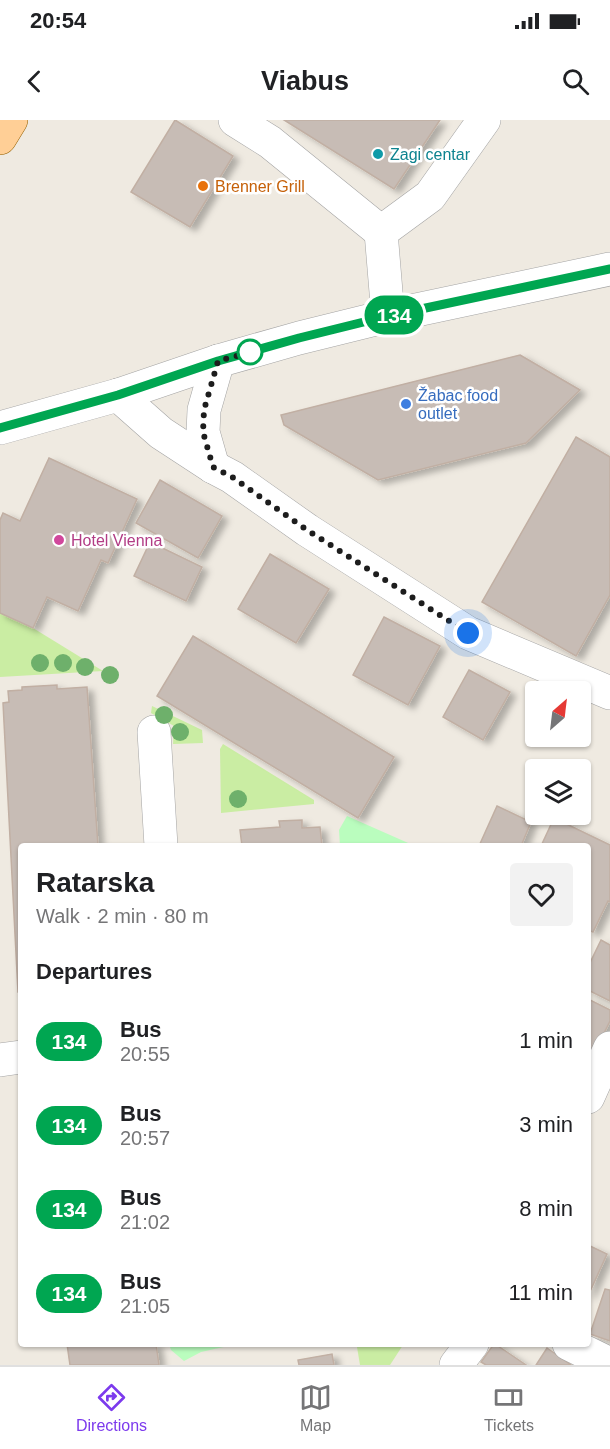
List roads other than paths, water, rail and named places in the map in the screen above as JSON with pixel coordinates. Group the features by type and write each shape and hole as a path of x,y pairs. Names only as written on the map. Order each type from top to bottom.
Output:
{"main road":[{"path":"0,138 11,120"}],"street":[{"path":"235,120 270,142 381,232 388,316"},
{"path":"381,232 430,196 484,120"},
{"path":"0,428 118,395 218,361 299,338 388,316 610,269"},
{"path":"213,467 203,432 204,410 218,361"},
{"path":"118,395 161,433 232,477 307,530 468,633 610,693"},
{"path":"154,732 161,843"},
{"path":"591,1090 610,1048"},
{"path":"0,1060 18,1057"},
{"path":"456,1365 470,1347"},
{"path":"575,1347 609,1364"}],"place":[{"name":"Zagi centar","path":"378,154"},
{"name":"Brenner Grill","path":"203,186"},
{"name":"Žabac food outlet","path":"406,404"},
{"name":"Hotel Vienna","path":"59,540"}]}
